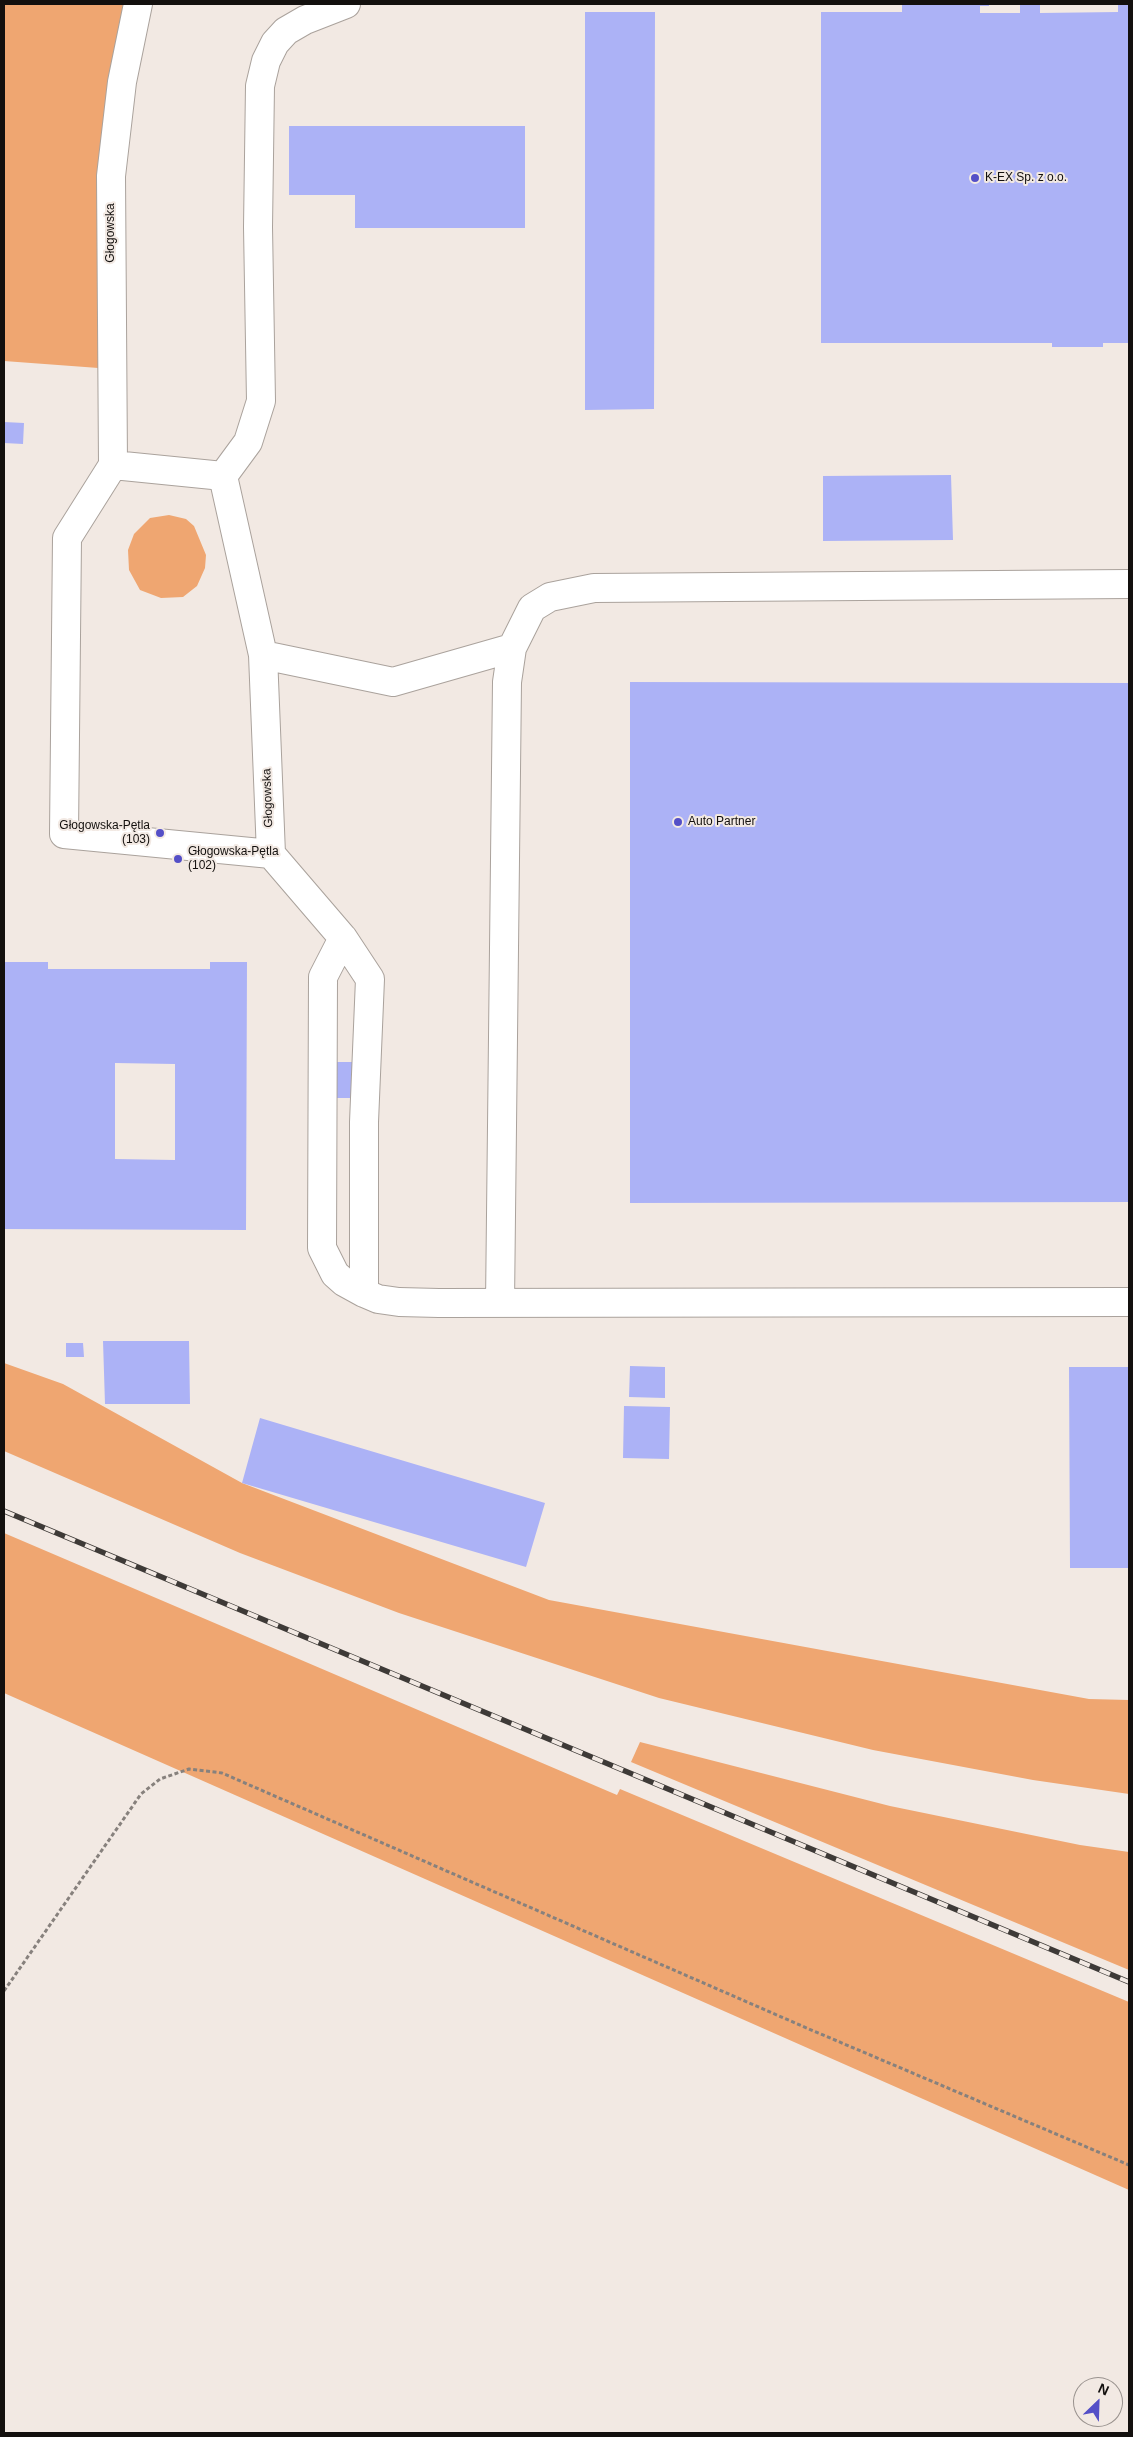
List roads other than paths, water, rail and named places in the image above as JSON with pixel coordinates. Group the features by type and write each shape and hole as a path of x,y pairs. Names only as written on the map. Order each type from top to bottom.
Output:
{"street":[{"path":"346,4 305,20 286,31 275,43 266,61 260,86 258,227 261,401 248,442 223,476 113,465 67,538 64,834 271,854 343,938 370,979 364,1122 364,1293"},
{"name":"Głogowska","path":"113,465 112,176 118,104 136,6"},
{"name":"Głogowska","path":"223,476 263,655 271,854"},
{"path":"500,1303 507,682 512,648 532,608 550,597 594,588 1129,584"},
{"path":"263,655 393,682 512,648"},
{"path":"343,938 323,977 322,1248 335,1274 344,1282 364,1293 378,1299 399,1302 1129,1302"}],"railway":[{"path":"4,1511 1129,1982"}],"place":[{"name":"K-EX Sp. z o.o.","path":"975,178"},
{"name":"Auto Partner","path":"678,822"},
{"name":"Głogowska-Pętla (103)","path":"160,833"},
{"name":"Głogowska-Pętla (102)","path":"178,859"}]}
